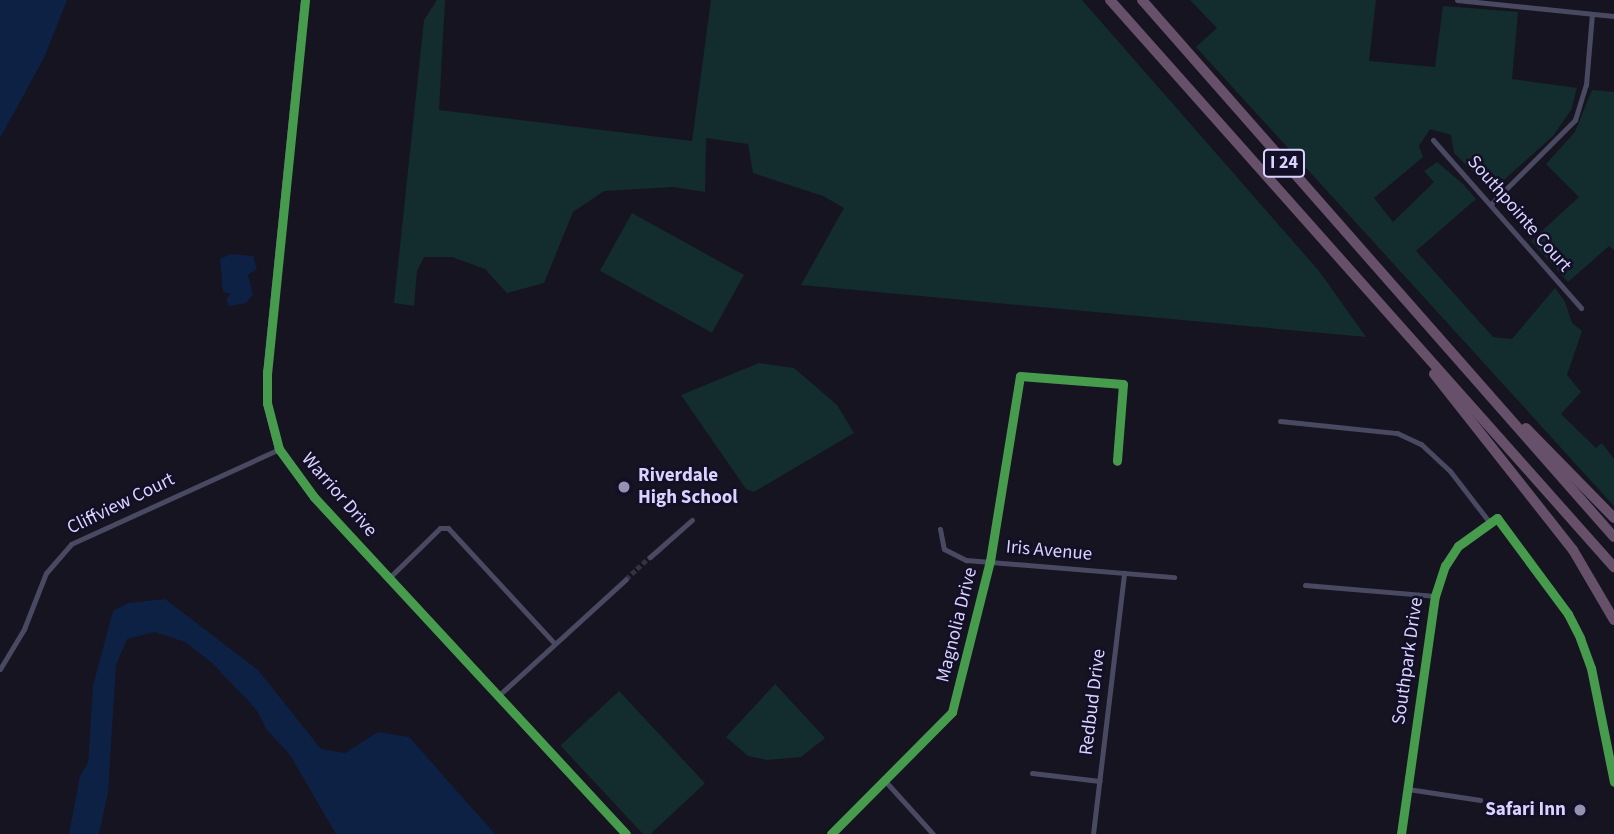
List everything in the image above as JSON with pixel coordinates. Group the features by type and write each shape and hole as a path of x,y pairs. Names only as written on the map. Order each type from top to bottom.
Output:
{"highway":[{"name":"I 24","path":"1110,0 1614,567"},
{"name":"I 24","path":"1142,0 1614,537"},
{"path":"1426,326 1614,518"},
{"path":"1413,342 1448,395 1573,550 1614,620"}],"street":[{"name":"Warrior Drive","path":"305,0 267,373 267,403 279,449 314,497 626,834"},
{"path":"1457,0 1614,16"},
{"path":"1491,204 1575,120 1586,85 1592,14"},
{"name":"Southpointe Court","path":"1433,140 1581,308"},
{"name":"Magnolia Drive","path":"831,834 886,782 952,712 990,561 1020,376 1123,384 1117,461"},
{"path":"1280,421 1368,428 1409,438 1435,455 1490,523"},
{"name":"Cliffview Court","path":"0,669 24,629 46,573 71,544 279,449"},
{"name":"Southpark Drive","path":"1401,834 1435,596 1445,566 1458,546 1497,518 1568,614 1580,638 1591,668 1614,782"},
{"path":"650,557 692,520"},
{"path":"390,577 440,528 448,528 554,643"},
{"name":"Iris Avenue","path":"940,529 941,542 952,555 990,561 1174,577"},
{"name":"Redbud Drive","path":"1093,834 1124,573"},
{"path":"498,696 626,579"},
{"path":"1306,585 1435,596"},
{"path":"1032,773 1100,781"},
{"path":"886,782 933,834"},
{"path":"1408,789 1480,800"}],"green space":[{"path":"437,0 445,0 439,110 692,141 711,0 1082,0 1319,271 1366,337 801,285 844,208 823,196 753,173 748,144 706,138 705,192 673,187 604,191 573,212 544,283 507,293 485,269 452,257 424,257 417,271 414,306 394,303 424,20"},
{"path":"1190,0 1376,0 1369,61 1435,67 1443,6 1518,12 1512,79 1577,88 1571,110 1553,136 1496,187 1489,187 1454,153 1451,135 1430,129 1419,146 1423,157 1374,198 1393,222 1434,182 1424,171 1437,162 1476,199 1416,251 1493,337 1512,339 1555,288 1565,302 1572,323 1582,331 1567,375 1581,392 1561,414 1596,448 1602,443 1614,459 1614,506 1196,47 1217,28"},
{"path":"1592,90 1614,92 1614,250 1609,246 1568,282 1531,241 1579,197 1546,164 1575,132"},
{"path":"632,213 744,275 712,333 600,271"},
{"path":"759,363 794,368 837,405 854,433 754,492 746,489 681,395"},
{"path":"775,684 825,738 801,757 767,760 748,756 726,737"},
{"path":"619,691 705,783 650,834 643,834 560,746"}],"water":[{"path":"0,0 67,0 44,58 0,138"},
{"path":"231,254 253,256 257,269 248,275 253,295 246,303 229,306 226,299 231,294 223,292 220,259"},
{"path":"165,599 258,670 321,749 345,753 378,732 409,737 495,834 336,834 290,755 267,730 256,709 212,663 185,642 155,632 127,639 116,665 108,792 99,834 69,834 80,776 88,763 93,686 113,611 128,603"}],"tunnel":[{"path":"626,579 650,557"}],"cycle path":[{"path":"305,0 267,372 267,403 279,449 314,497 626,834"},
{"path":"831,834 952,712 990,561 1020,376 1123,384 1117,461"},
{"path":"1401,834 1435,596 1445,566 1458,546 1497,518 1568,614 1580,638 1591,668 1614,782"}],"place":[{"name":"Riverdale High School","path":"624,487"},
{"name":"Safari Inn","path":"1580,810"}]}
